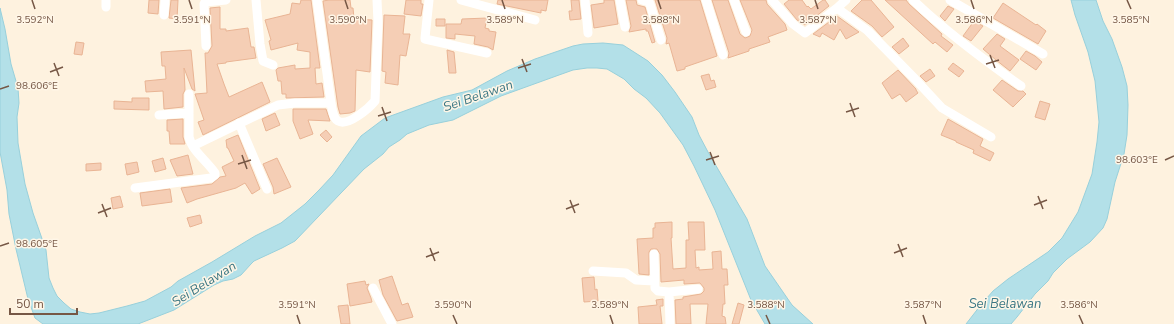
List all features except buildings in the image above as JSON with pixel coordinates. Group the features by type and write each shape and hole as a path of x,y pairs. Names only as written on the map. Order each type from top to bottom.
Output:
{"street":[{"path":"164,15 165,0"},
{"path":"206,46 205,3 226,0"},
{"path":"256,0 263,61 272,65"},
{"path":"317,0 331,103 334,117 338,121 343,122 356,118 368,109 375,101 378,22 377,0"},
{"path":"429,0 425,40 487,53"},
{"path":"462,0 535,20"},
{"path":"586,0 588,33"},
{"path":"620,0 625,26"},
{"path":"642,0 650,4 661,40"},
{"path":"706,0 723,55"},
{"path":"734,0 746,32"},
{"path":"776,1 794,24 805,34 846,0"},
{"path":"913,0 931,18 1021,86"},
{"path":"950,0 1043,54"},
{"path":"837,8 868,31 942,108 991,137"},
{"path":"135,188 176,183 214,176 215,173 212,167 192,146 189,137 189,94"},
{"path":"192,146 278,105 295,103 331,103"},
{"path":"160,115 189,113"},
{"path":"239,123 268,189"},
{"path":"654,254 654,282 656,290 669,292 698,288"},
{"path":"593,271 626,273 636,280 654,282"},
{"path":"373,288 392,324"},
{"path":"669,292 670,324"}],"water":[{"name":"Sei Belawan","path":"1071,0 1096,0 1103,21 1112,39 1127,86 1127,135 1124,154 1115,182 1107,219 1103,228 1090,242 1067,259 1053,273 1048,281 1035,294 1011,324 966,324 993,291 1048,252 1062,238 1078,212 1092,174 1099,122 1095,81 1088,52"},
{"name":"Sei Belawan","path":"0,8 11,64 18,88 18,143 25,184 46,250 49,278 57,296 71,309 90,314 145,301 255,236 281,223 305,204 333,175 361,136 385,118 443,97 472,90 507,71 535,59 573,46 603,43 623,45 648,61 662,75 675,92 692,117 708,152 747,219 765,266 792,305 813,324 765,324 751,300 715,210 683,145 660,113 646,98 624,79 607,69 587,68 573,70 501,96 453,120 429,125 407,134 389,147 383,154 364,169 295,241 254,261 241,275 214,285 174,310 138,324 43,324 35,318 28,299 9,214 7,190 0,152"}]}
